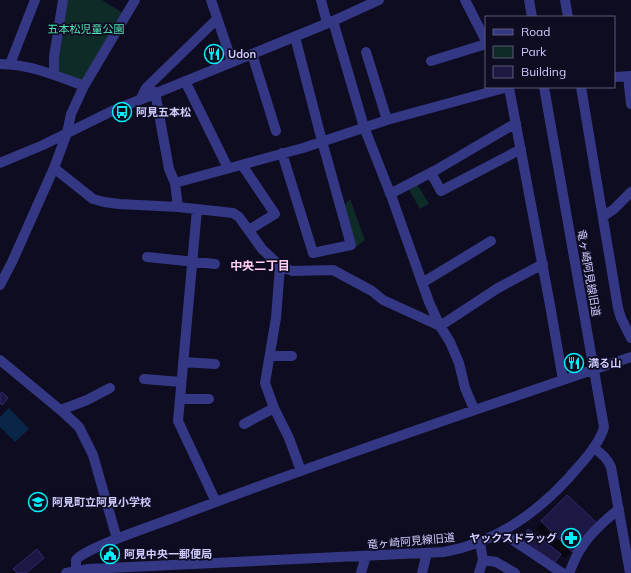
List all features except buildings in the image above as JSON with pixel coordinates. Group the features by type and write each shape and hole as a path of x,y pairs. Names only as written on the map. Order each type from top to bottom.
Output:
{"street":[{"path":"35,0 3,65 54,74 84,86"},
{"path":"54,74 54,57 64,0"},
{"path":"0,285 12,262 54,168 67,133 71,114 84,86 135,0"},
{"path":"211,0 232,62"},
{"path":"321,0 326,19 333,21"},
{"path":"0,163 141,98 333,21 379,0"},
{"path":"465,0 485,39"},
{"path":"529,0 532,16"},
{"path":"565,0 568,16"},
{"path":"141,98 146,88 217,19"},
{"path":"333,21 364,127 429,302 459,363 465,388 474,409"},
{"path":"282,154 312,253 350,245 295,36"},
{"path":"431,61 485,44"},
{"path":"366,52 387,120"},
{"path":"252,54 276,131"},
{"path":"615,77 630,76 631,104"},
{"path":"185,80 228,168"},
{"path":"175,183 282,154 387,120 505,88"},
{"path":"509,88 543,264 563,380"},
{"name":"竜ヶ崎阿見線旧道","path":"66,573 76,570 427,553 459,549 480,543 525,518 544,503 570,478 594,448 604,427 544,88"},
{"path":"581,88 604,216 618,308 621,318 631,338"},
{"path":"155,92 169,169 175,183 178,207"},
{"path":"390,194 431,173 516,123"},
{"path":"431,173 441,191 520,148"},
{"path":"242,164 275,214 248,230"},
{"path":"54,168 93,199 104,202 178,207 233,213 239,217 262,248 280,266 292,270 333,270 372,291 383,300 440,326"},
{"path":"604,216 614,209 631,192"},
{"path":"197,209 178,421 216,502"},
{"path":"422,283 490,241"},
{"path":"147,257 215,264"},
{"path":"440,326 498,288 543,264"},
{"path":"280,266 276,318 266,383 274,408 289,438 301,471"},
{"path":"270,356 292,356"},
{"path":"76,570 75,564 78,557 92,549 117,539 474,409 631,357"},
{"path":"0,360 61,410 79,427 93,455 117,539"},
{"path":"183,362 214,364"},
{"path":"144,379 181,382"},
{"path":"61,410 87,400 110,388"},
{"path":"180,399 209,399"},
{"path":"244,424 274,408"},
{"path":"594,448 603,454 611,467 630,573"},
{"path":"569,573 585,542 606,519 619,508"},
{"path":"502,532 562,573"},
{"path":"479,573 483,560 480,543"},
{"path":"422,573 427,553"},
{"path":"362,573 366,556"},
{"path":"483,560 496,562 515,573"}],"green space":[{"name":"五本松児童公園","path":"63,0 102,0 126,15 84,86 54,74"},
{"path":"417,184 429,204 420,209 408,188"},
{"path":"350,199 365,240 356,247 344,206"}],"water":[{"path":"9,408 29,429 15,442 0,427 0,417"}],"place":[{"name":"Udon","path":"214,54"},
{"name":"阿見五本松","path":"122,112"},
{"name":"満る山","path":"574,363"},
{"name":"阿見町立阿見小学校","path":"38,502"},
{"name":"ヤックスドラッグ","path":"571,538"},
{"name":"阿見中央一郵便局","path":"110,554"}],"district":[{"name":"中央二丁目","path":"260,265"}]}
